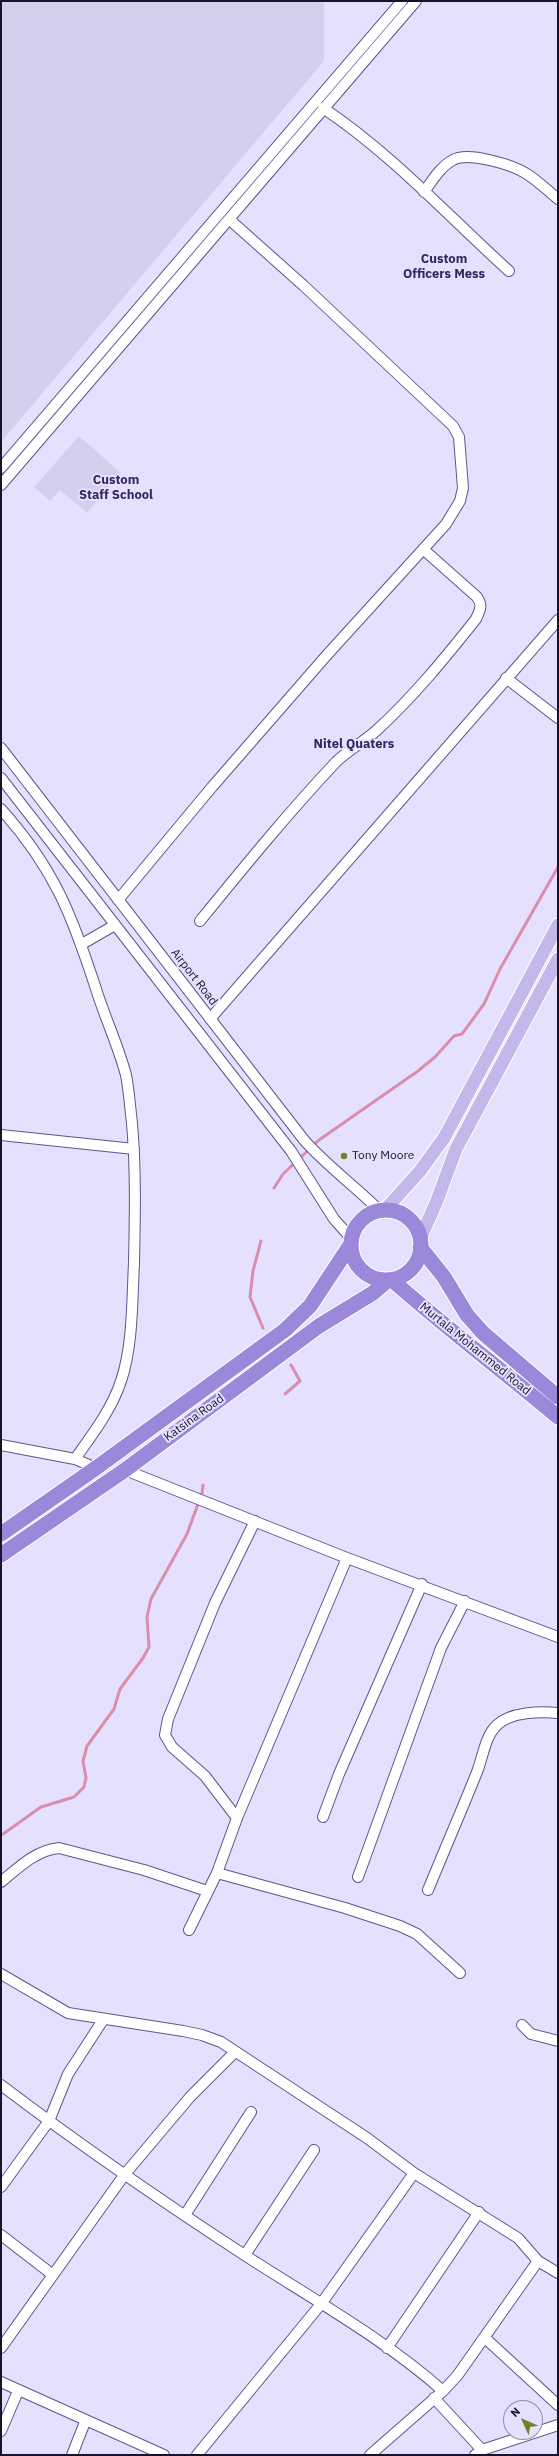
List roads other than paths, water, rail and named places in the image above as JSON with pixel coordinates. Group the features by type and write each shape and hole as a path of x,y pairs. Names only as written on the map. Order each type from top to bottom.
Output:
{"highway":[{"path":"382,1210 398,1212 408,1218 416,1228 420,1243 418,1260 410,1270 389,1280 372,1277 362,1271 355,1261 351,1241 360,1222 382,1210"},
{"name":"Katsina Road","path":"1,1534 96,1468 298,1319 310,1306 351,1241"},
{"name":"Murtala Mohammed Road","path":"420,1243 467,1315 483,1333 558,1397"},
{"name":"Murtala Mohammed Road","path":"389,1280 558,1417"},
{"name":"Katsina Road","path":"1,1555 125,1470 319,1326 373,1293 389,1280"}],"main road":[{"path":"382,1210 420,1171 444,1138 558,926"},
{"path":"420,1243 456,1149 558,959"}],"street":[{"path":"1,468 402,1"},
{"path":"1,485 230,220 323,108 416,1"},
{"path":"323,108 347,123 375,146 509,271"},
{"path":"424,192 446,164 462,157 472,157 515,168 527,174 558,200"},
{"path":"118,900 222,775 446,524 462,494 458,433 387,362 230,220"},
{"path":"200,921 275,830 336,763 348,751 375,732 404,704 476,619 481,610 481,603 477,597 423,549"},
{"path":"210,1019 558,620"},
{"path":"506,678 558,718"},
{"name":"Airport Road","path":"1,748 304,1140 321,1159 382,1210"},
{"path":"1,778 291,1151 306,1171 334,1219 351,1241"},
{"path":"1,809 50,873 69,910 82,944 96,992 115,1037 126,1077 134,1149 136,1187 132,1308 121,1381 101,1422 75,1459"},
{"path":"82,944 115,925"},
{"path":"1,1135 134,1149"},
{"path":"1,1445 75,1459 96,1468"},
{"path":"125,1470 347,1558 422,1584 558,1637"},
{"path":"236,1818 205,1776 172,1748 165,1735 168,1719 215,1603 255,1521"},
{"path":"189,1930 217,1873 236,1818 347,1558"},
{"path":"323,1817 338,1774 422,1584"},
{"path":"358,1876 441,1648 465,1601"},
{"path":"428,1890 478,1771 490,1733 497,1724 507,1718 545,1712 558,1713"},
{"path":"1,1882 38,1854 49,1849 59,1848 144,1870 207,1891"},
{"path":"217,1873 346,1908 400,1926 417,1934 460,1973"},
{"path":"1,1974 68,2013 103,2020 202,2035 221,2042 368,2138 414,2173 479,2212 518,2238 538,2261 558,2273"},
{"path":"1,2187 49,2121 68,2074 103,2020"},
{"path":"522,2025 532,2034 558,2041"},
{"path":"1,2348 125,2174 190,2097 235,2052"},
{"path":"1,2085 49,2121 125,2174 386,2348 426,2376 443,2391"},
{"path":"185,2214 251,2112"},
{"path":"245,2255 314,2150"},
{"path":"197,2455 321,2304 414,2173"},
{"path":"386,2348 479,2212"},
{"path":"1,2235 53,2275"},
{"path":"370,2455 443,2391 485,2338 538,2261"},
{"path":"485,2338 558,2405"},
{"path":"1,2382 85,2422 164,2455"},
{"path":"1,2431 18,2391"},
{"path":"434,2398 478,2453 558,2425"},
{"path":"72,2455 85,2422"}],"waterway":[{"path":"274,1188 283,1174 319,1140 418,1071 435,1057 454,1036 462,1034 484,1004 500,969 558,867"},
{"path":"261,1241 253,1271 250,1297 263,1328"},
{"path":"285,1394 300,1381 291,1365"},
{"path":"1,1834 41,1807 74,1797 84,1787 86,1778 83,1761 87,1746 114,1709 120,1689 143,1658 149,1647 147,1617 151,1599 187,1534 202,1493 203,1485"}],"place":[{"name":"Tony Moore","path":"344,1156"}],"district":[{"name":"Custom Officers Mess","path":"444,266"},
{"name":"Custom Staff School","path":"116,488"},
{"name":"Nitel Quaters","path":"354,744"}]}
